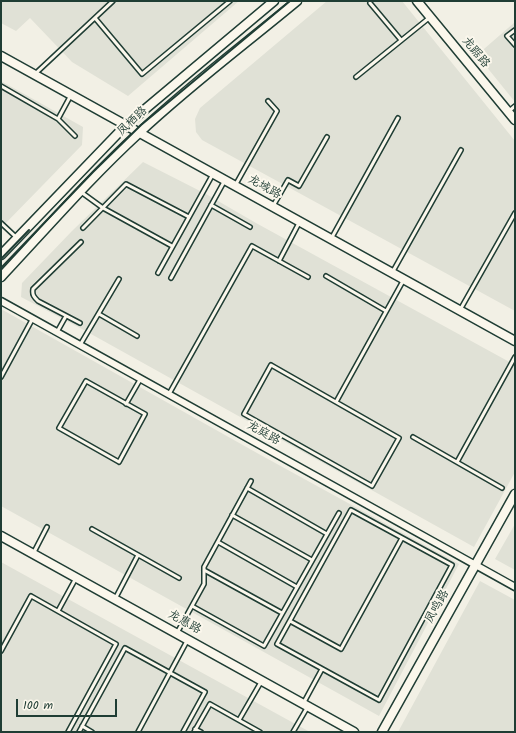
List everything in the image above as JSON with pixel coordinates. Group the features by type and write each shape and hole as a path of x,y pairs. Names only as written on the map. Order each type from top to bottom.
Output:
{"street":[{"name":"凤栖路","path":"1,255 125,126 274,1"},
{"name":"凤栖路","path":"1,277 112,159 138,134 161,113 297,1"},
{"name":"龙踞路","path":"417,1 515,120"},
{"name":"龙域路","path":"1,56 138,134 273,206 515,341"},
{"path":"152,103 155,109 161,113"},
{"path":"103,148 112,150 112,159"},
{"name":"龙庭路","path":"1,301 515,587"},
{"name":"凤鸣路","path":"382,732 515,494"},
{"name":"龙惠路","path":"1,536 354,732"}],"lane":[{"path":"34,75 114,1"},
{"path":"95,18 142,74 230,1"},
{"path":"370,3 401,40"},
{"path":"356,77 430,17"},
{"path":"515,30 508,36 515,45"},
{"path":"1,86 58,119 75,136"},
{"path":"58,119 71,95"},
{"path":"235,186 277,111 268,100"},
{"path":"508,111 515,106"},
{"path":"331,239 398,118"},
{"path":"273,206 288,180 299,186 327,137"},
{"path":"392,273 461,150"},
{"path":"158,273 213,174"},
{"path":"171,278 225,180"},
{"path":"84,228 126,184 189,217"},
{"path":"81,192 103,208 172,246"},
{"path":"211,205 250,227"},
{"path":"460,310 515,213"},
{"path":"279,261 300,221"},
{"path":"1,223 17,238"},
{"path":"80,323 38,301 34,298 32,293 33,289 81,242"},
{"path":"169,394 252,246 308,277"},
{"path":"326,276 386,311"},
{"path":"80,345 119,279"},
{"path":"336,402 404,279"},
{"path":"99,314 137,336"},
{"path":"57,332 66,316"},
{"path":"1,377 33,318"},
{"path":"457,462 515,357"},
{"path":"271,365 336,402 399,438 372,486 244,414 271,365"},
{"path":"126,404 141,378"},
{"path":"86,381 126,404 145,414 119,462 59,428 86,381"},
{"path":"413,437 502,488"},
{"path":"177,633 204,584 204,567 251,482"},
{"path":"247,488 327,534"},
{"path":"350,510 452,566 379,700 277,644 290,621 350,510"},
{"path":"192,606 264,646 339,513"},
{"path":"232,515 312,560"},
{"path":"33,554 47,527"},
{"path":"92,529 179,578"},
{"path":"290,621 341,649 402,538"},
{"path":"218,542 297,587"},
{"path":"115,599 138,555"},
{"path":"204,570 282,613"},
{"path":"58,612 76,578"},
{"path":"1,651 31,596 116,644 68,732"},
{"path":"138,732 188,640"},
{"path":"78,732 125,648 204,692 183,732"},
{"path":"293,732 322,669"},
{"path":"239,720 262,680"},
{"path":"201,732 195,730 210,704 260,732"},
{"path":"82,726 92,732"}],"shaded area":[{"path":"1,1 239,1 128,96 72,62 30,18 16,31 1,23"},
{"path":"327,1 402,1 515,141 515,311 202,140 196,132 195,119 200,108"},
{"path":"515,22 515,102 477,55"},
{"path":"1,81 83,127 82,145 1,228"},
{"path":"143,162 206,194 515,365 515,472 474,547 82,329 21,297 22,283 72,231"},
{"path":"1,309 257,453 459,564 379,716 1,506"},
{"path":"515,524 515,570 495,559"},
{"path":"1,562 126,631 310,732 1,732"},
{"path":"480,581 515,600 515,732 398,732"}],"railway":[{"path":"1,268 93,172 141,125 290,1"},
{"path":"1,259 29,230"}]}
